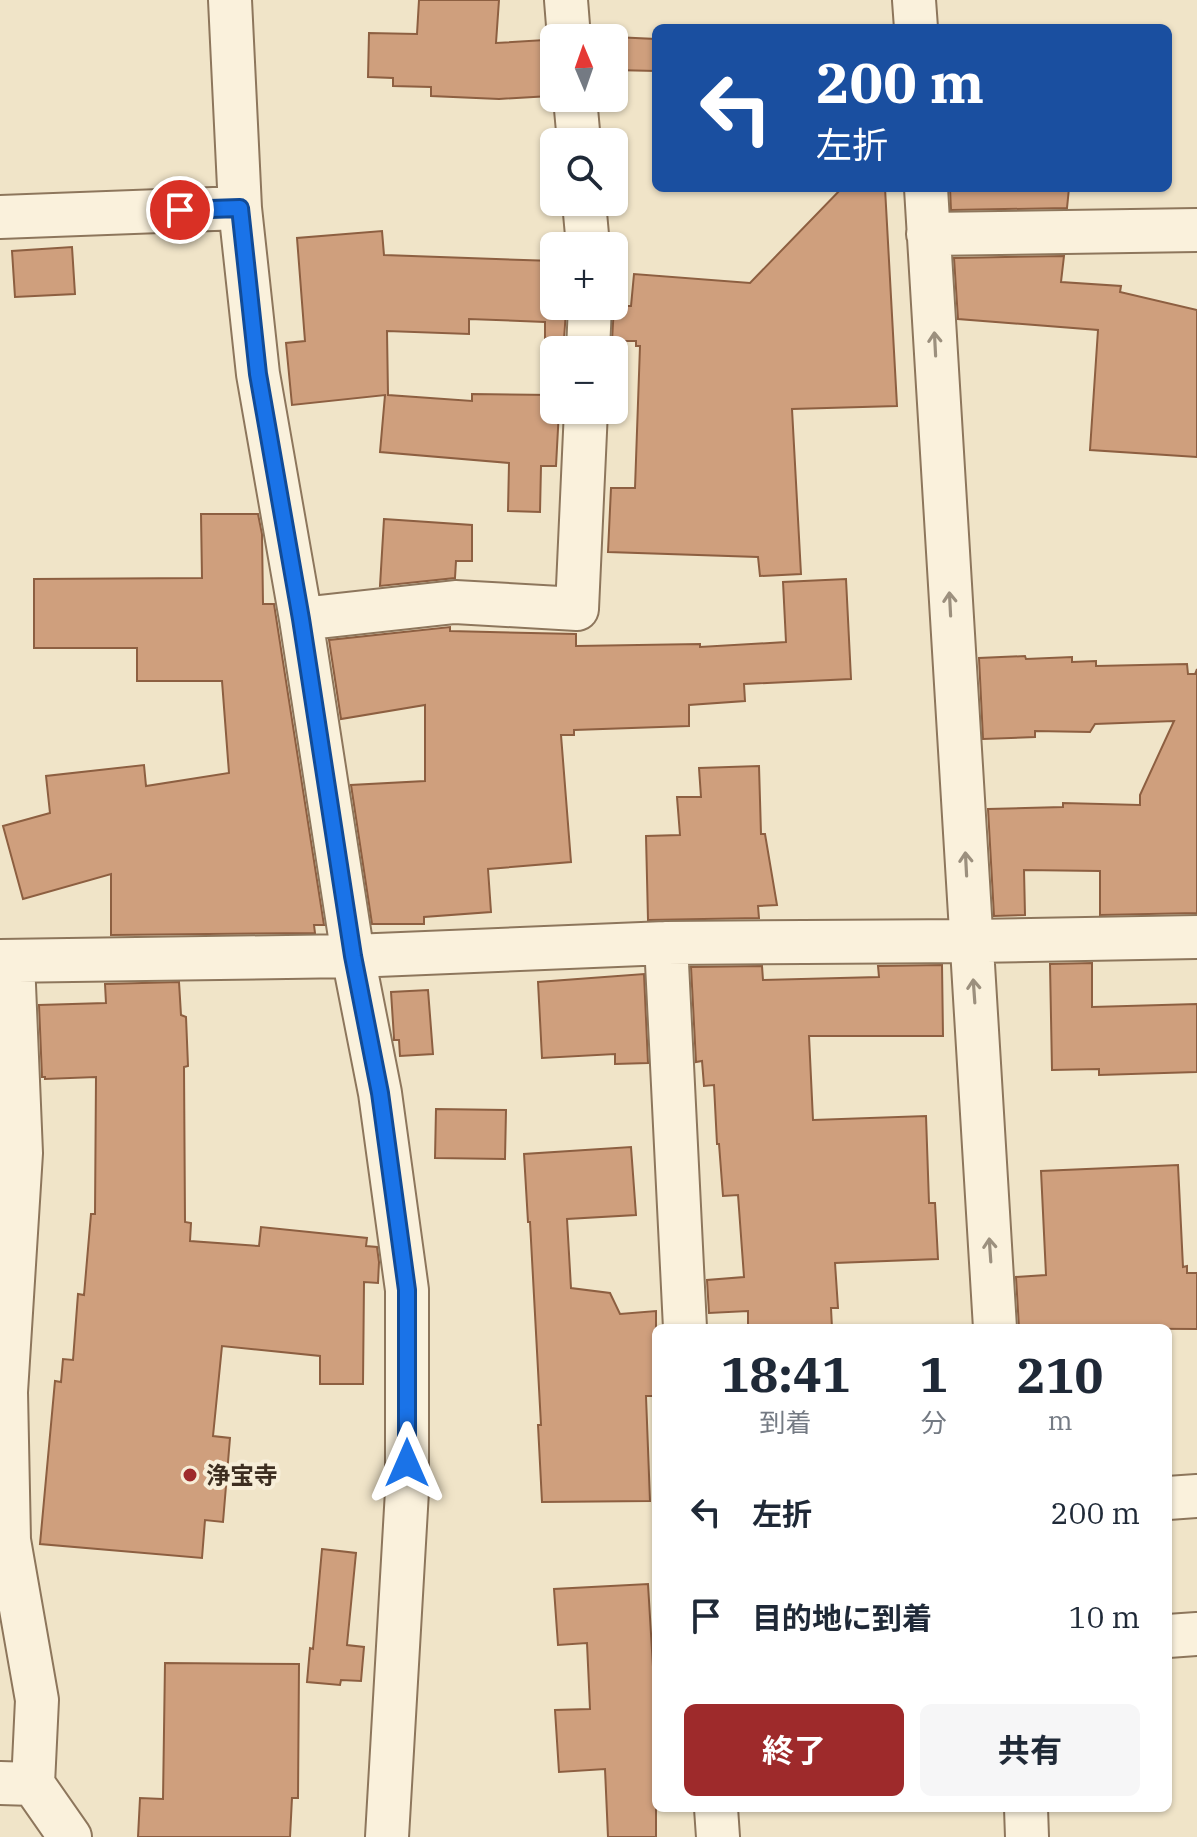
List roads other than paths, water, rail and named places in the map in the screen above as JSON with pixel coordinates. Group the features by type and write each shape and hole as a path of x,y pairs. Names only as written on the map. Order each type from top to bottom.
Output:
{"street":[{"path":"230,0 240,208 258,374 301,619 353,956 380,1093 407,1290 407,1491 387,1837"},
{"path":"566,0 568,24"},
{"path":"914,0 916,24"},
{"path":"926,192 995,1324"},
{"path":"0,217 240,208"},
{"path":"928,234 1197,230"},
{"path":"301,619 455,602 577,609 585,424"},
{"path":"70,1837 17,1784 37,1700 9,1540 3,1392 21,1153 7,961 353,956 666,943 1197,937"},
{"path":"666,943 685,1324"},
{"path":"1172,1498 1197,1496"},
{"path":"1172,1636 1197,1634"},
{"path":"716,1812 718,1837"},
{"path":"1026,1812 1027,1837"}],"place":[{"name":"浄宝寺","path":"190,1475"}]}
